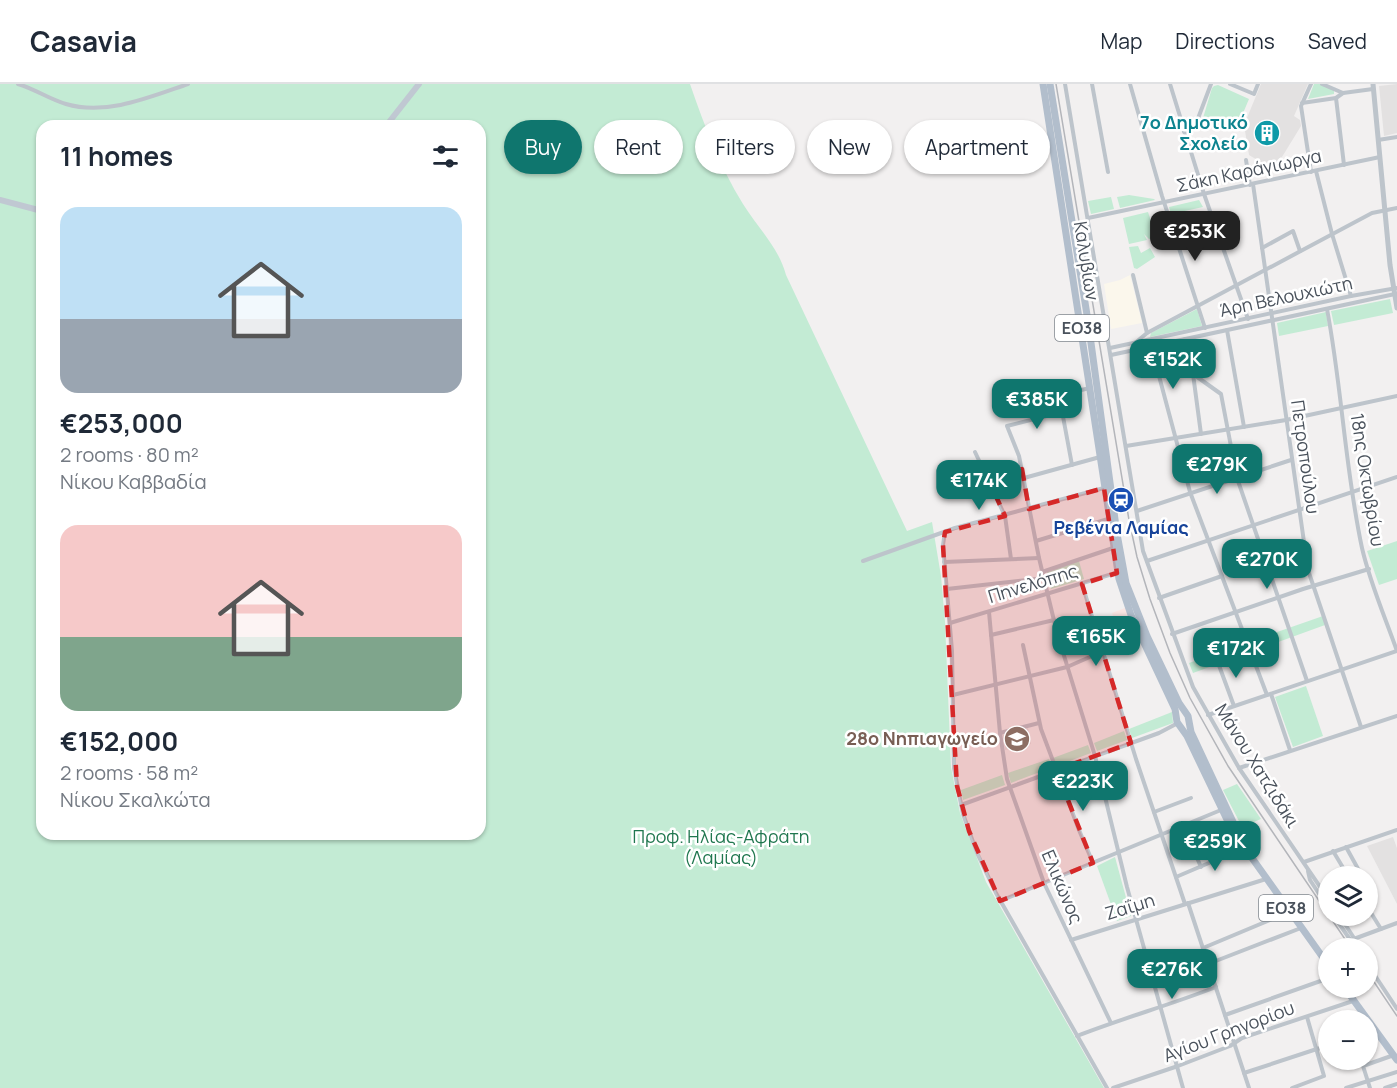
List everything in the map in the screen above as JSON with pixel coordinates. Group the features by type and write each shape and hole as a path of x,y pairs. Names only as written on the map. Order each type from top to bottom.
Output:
{"main road":[{"path":"391,120 419,84"},
{"name":"Καλυβίων","path":"1043,84 1113,548 1140,619 1179,703 1188,717 1191,732 1245,848"},
{"name":"Καλυβίων","path":"1050,84 1088,321 1126,603 1174,707 1178,722 1232,830 1318,951"},
{"path":"0,200 36,209"},
{"path":"1178,722 1185,725 1188,717"},
{"path":"1354,1000 1360,1010"},
{"path":"1378,1037 1395,1057"}],"street":[{"path":"18,84 63,103 85,107 106,107 138,101 188,84"},
{"name":"Μάνου Χατζιδάκι","path":"1065,84 1147,561 1189,679 1208,715 1239,768 1318,883"},
{"path":"1092,84 1108,172"},
{"path":"1130,84 1164,202 1205,328"},
{"path":"1170,84 1204,194 1248,319"},
{"path":"1184,132 1195,128 1211,84"},
{"path":"1230,84 1254,94 1258,84"},
{"path":"1311,84 1301,106 1313,171 1351,296"},
{"path":"1322,84 1343,93"},
{"path":"1302,103 1336,98 1343,93 1373,87 1397,308"},
{"path":"1336,98 1344,165"},
{"path":"1378,140 1397,137"},
{"name":"Σάκη Καράγιωργα","path":"1088,218 1380,157"},
{"name":"Πετροπούλου","path":"1246,160 1266,270 1307,564 1361,727"},
{"path":"1136,343 1147,333 1372,213 1397,208"},
{"path":"1262,248 1293,231 1300,251"},
{"path":"1132,275 1147,333"},
{"name":"Άρη Βελουχιώτη","path":"1110,348 1351,296 1395,291"},
{"name":"Άρη Βελουχιώτη","path":"1111,355 1328,309 1395,291"},
{"name":"18ης Οκτωβρίου","path":"1328,309 1352,492 1361,542 1397,651"},
{"path":"1088,321 1105,319"},
{"path":"1227,330 1244,427"},
{"path":"1185,339 1193,374 1201,434"},
{"path":"1151,346 1190,492 1290,750"},
{"path":"1193,374 1221,394 1237,478 1307,681"},
{"path":"1071,465 1059,395 1090,388"},
{"path":"1126,446 1287,420 1397,396"},
{"path":"1062,412 1007,426 1018,451 1047,594 1095,756 1136,919 1184,1088"},
{"path":"975,452 1005,516 1011,559"},
{"path":"1024,478 1100,457"},
{"path":"1137,511 1292,460"},
{"path":"989,481 1022,469"},
{"path":"1147,561 1397,477"},
{"path":"863,561 945,532 1104,488"},
{"path":"1035,541 1108,519"},
{"path":"945,532 943,545 950,623 954,761 961,805 977,853 1000,901 1107,1088"},
{"path":"1042,572 1113,548"},
{"path":"944,562 1039,558"},
{"path":"1172,634 1278,597 1369,569"},
{"name":"Πηνελόπης","path":"950,623 1121,572"},
{"path":"1159,598 1222,576"},
{"path":"947,588 1044,578"},
{"path":"1082,584 1161,835 1203,948 1250,1088"},
{"name":"Ελικώνος","path":"989,612 1004,770 1009,788 1044,883 1111,1023"},
{"path":"991,635 1054,620"},
{"path":"953,695 1067,667 1140,635"},
{"path":"1023,645 1039,723 1093,863"},
{"path":"1208,715 1397,651"},
{"path":"1217,660 1234,706"},
{"path":"1239,768 1397,716"},
{"path":"961,805 1131,743 1178,722"},
{"path":"1000,733 1039,723"},
{"path":"1154,812 1191,798"},
{"path":"1000,901 1221,810"},
{"path":"1183,826 1201,867"},
{"path":"1304,862 1396,830 1397,837"},
{"path":"1346,847 1356,866"},
{"path":"1176,877 1245,848"},
{"path":"1333,851 1342,866"},
{"path":"1308,867 1310,880 1318,892"},
{"name":"Ζαΐμη","path":"1071,940 1266,879"},
{"path":"1203,948 1290,912"},
{"path":"1355,938 1397,923"},
{"path":"1378,924 1381,929"},
{"path":"1342,926 1351,938"},
{"path":"1208,964 1301,928"},
{"path":"1378,980 1397,1009"},
{"path":"1225,1015 1318,982"},
{"path":"1077,1035 1216,987"},
{"name":"Αγίου Γρηγορίου","path":"1113,1088 1354,1000"},
{"path":"1292,1088 1324,1075 1307,1017"},
{"path":"1245,1073 1317,1049"},
{"path":"1370,1088 1363,1066 1395,1057"},
{"path":"1346,1088 1397,1072"},
{"path":"1385,1088 1397,1084"}],"highlighted area":[{"path":"1022,469 1029,509 1104,488 1117,573 1082,584 1131,743 1056,770 1093,863 1000,901 969,831 957,786 943,545 945,532 1005,516 989,481"}],"shaded area":[{"path":"1261,84 1308,84 1294,116 1300,120 1301,126 1274,170 1249,155 1244,125"},
{"path":"1397,84 1397,133 1384,136 1379,86"},
{"path":"1130,275 1142,323 1111,329 1104,284"},
{"path":"1125,608 1135,631 1117,640 1108,622 1114,619 1112,613"},
{"name":"28ο Νηπιαγωγείο","path":"1028,728 1031,744 1005,750 1003,735"},
{"path":"1393,837 1397,848 1397,904 1378,866 1367,846"}],"green space":[{"name":"Προφ. Ηλίας-Αφράτη (Λαμίας)","path":"0,84 690,84 703,120 695,120 695,174 727,174 743,204 768,238 783,265 907,531 932,522 941,576 945,622 951,767 960,813 986,882 1104,1088 0,1088"},
{"path":"1314,84 1322,84 1334,89 1334,94 1308,99"},
{"path":"1218,85 1249,99 1238,125 1227,124 1200,128 1212,88"},
{"path":"1129,195 1155,200 1120,208 1117,197"},
{"path":"1111,197 1114,209 1091,214 1088,201"},
{"path":"1199,200 1203,207 1171,214 1169,207"},
{"path":"1148,212 1151,221 1161,222 1168,234 1149,239 1144,234 1147,240 1129,244 1123,218"},
{"path":"1138,246 1141,253 1150,248 1155,257 1137,269 1134,268 1129,247"},
{"path":"1390,299 1393,313 1334,325 1331,311"},
{"path":"1197,309 1202,326 1150,337 1151,333"},
{"path":"1326,312 1328,326 1279,336 1277,323"},
{"path":"1397,541 1397,579 1379,585 1367,551"},
{"path":"1079,561 1084,579 1051,589 1047,572"},
{"path":"1323,616 1325,625 1193,673 1189,663"},
{"path":"1306,686 1323,736 1293,747 1275,697"},
{"path":"1172,712 1173,723 1132,738 1129,729"},
{"path":"1124,731 1127,740 1097,751 1094,743"},
{"path":"1088,745 1091,753 1056,766 1053,758"},
{"path":"1049,759 1053,767 1011,783 1008,773"},
{"path":"1002,775 1005,785 963,800 961,790"},
{"path":"1237,784 1261,819 1242,827 1223,790"},
{"path":"1115,857 1131,916 1117,921 1097,866"}],"railway":[{"path":"1056,84 1129,520 1150,599 1190,698 1228,766 1344,938"},
{"path":"1378,988 1397,1016"}],"place":[{"name":"7ο Δημοτικό Σχολείο","path":"1267,133"},
{"name":"Ρεβένια Λαμίας","path":"1121,500"},
{"name":"28ο Νηπιαγωγείο","path":"1017,739"}]}
